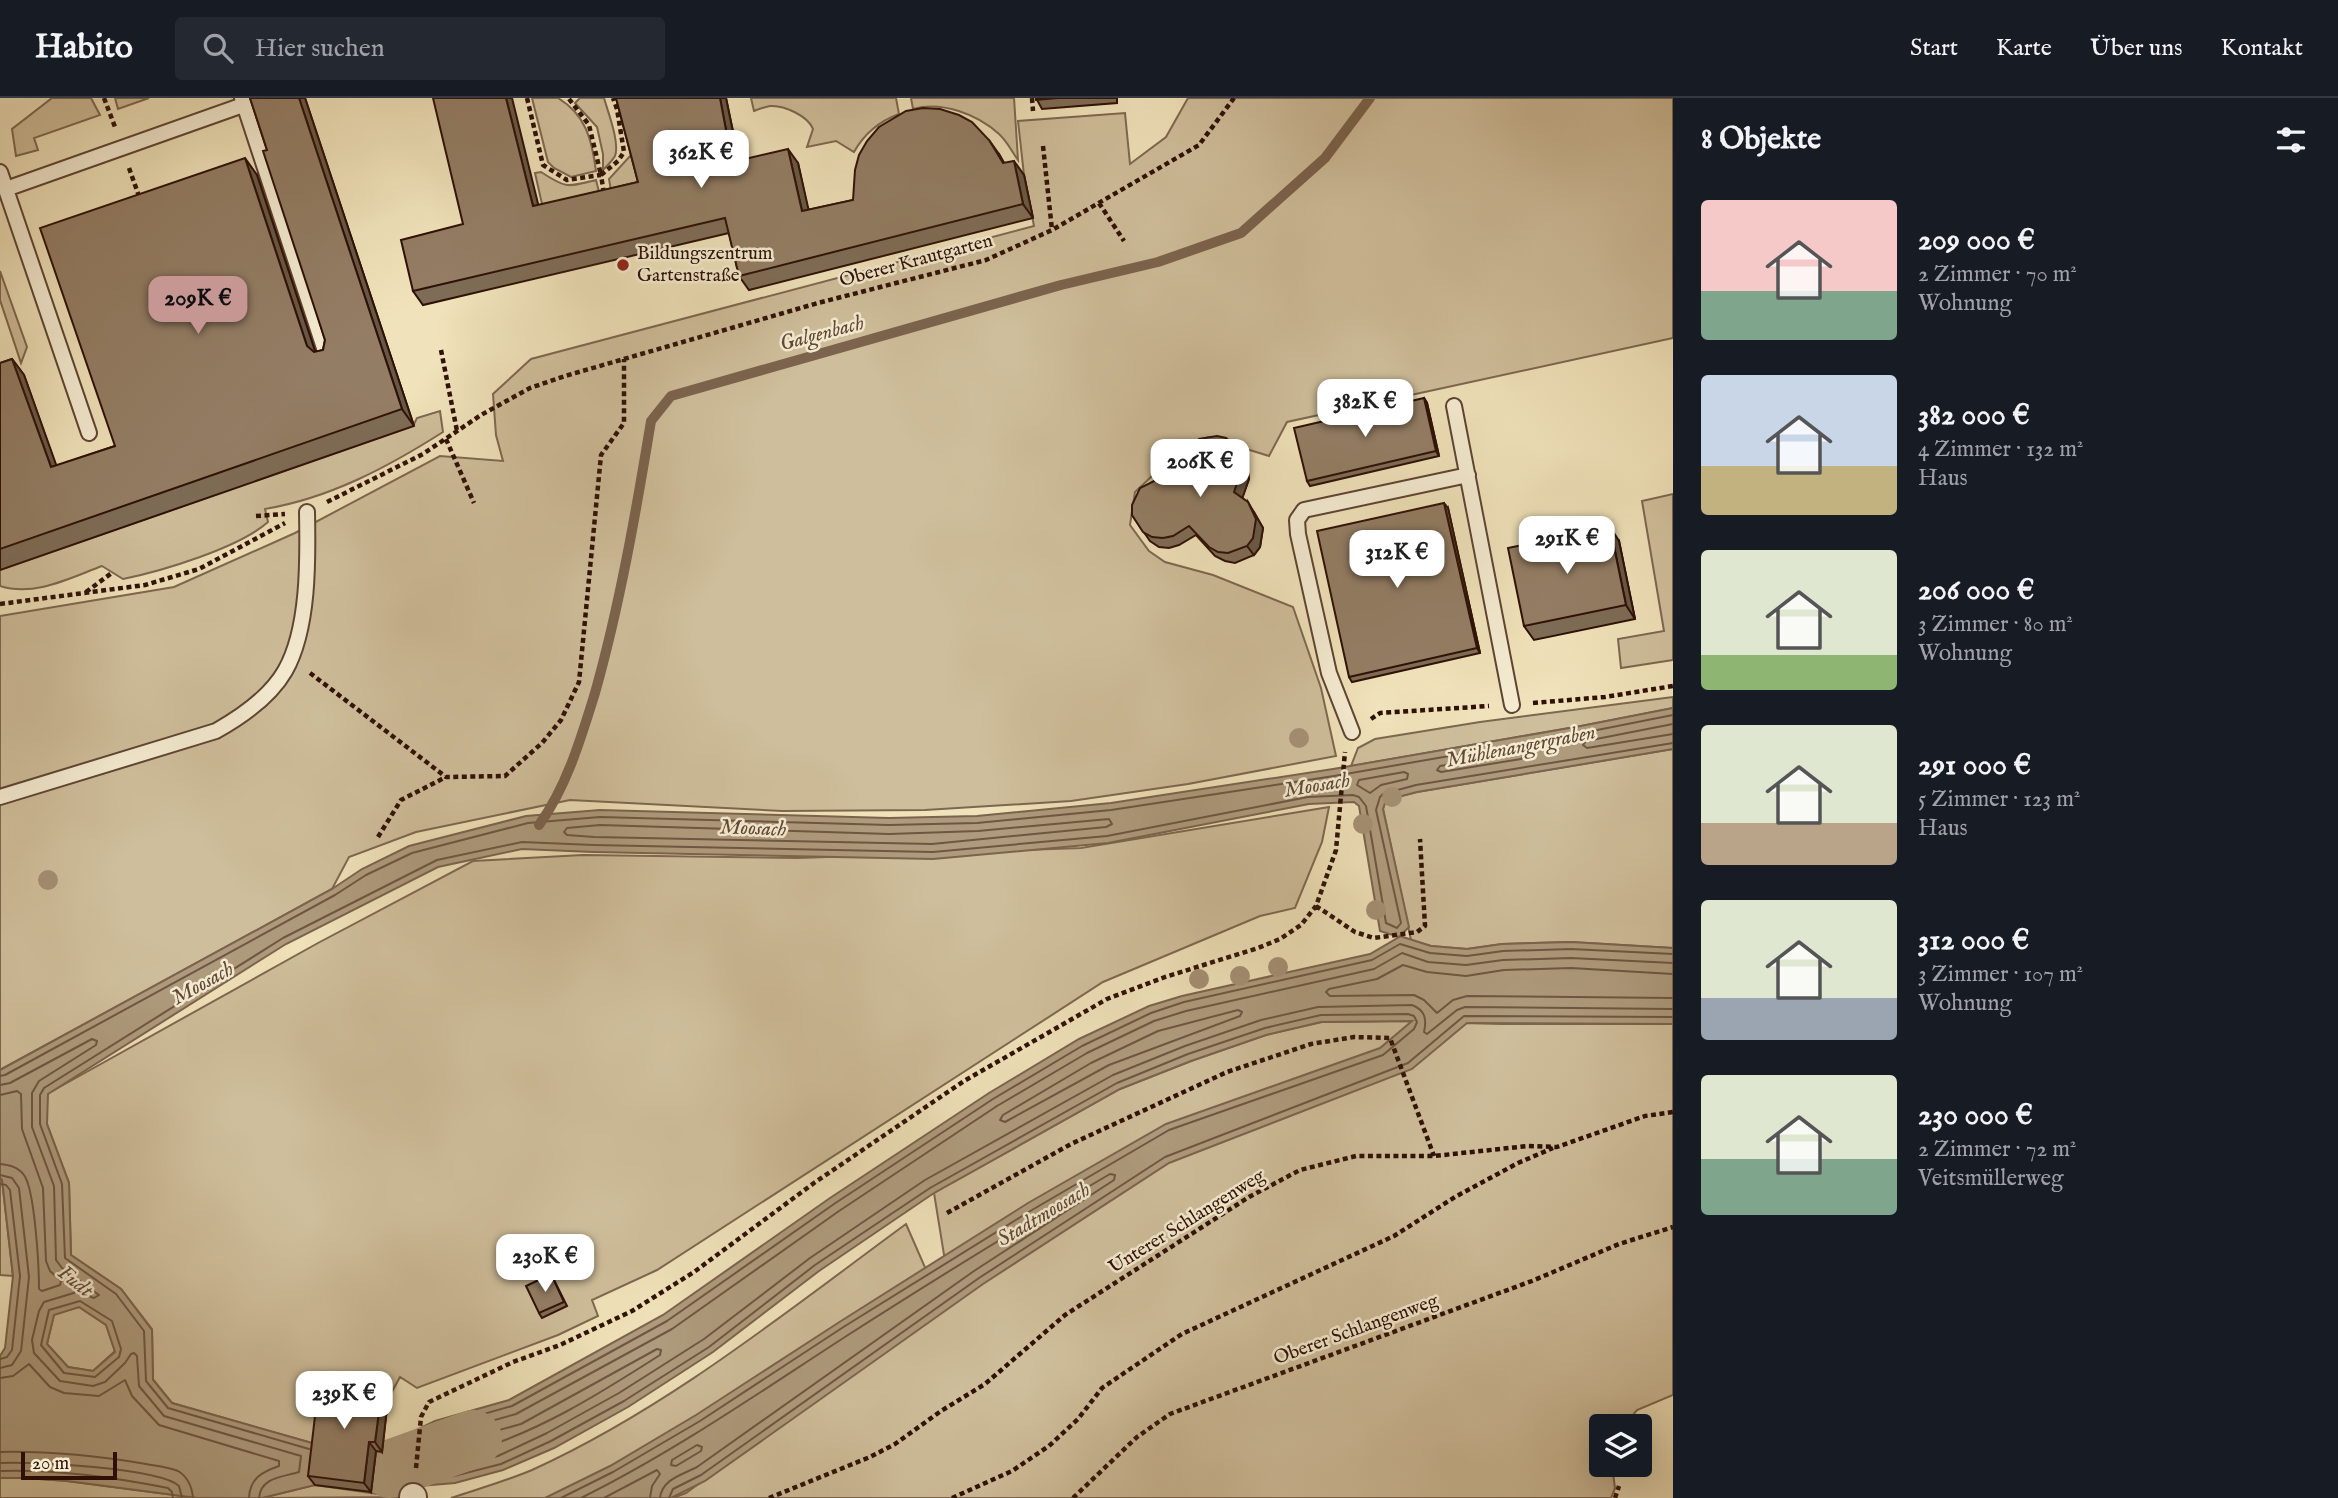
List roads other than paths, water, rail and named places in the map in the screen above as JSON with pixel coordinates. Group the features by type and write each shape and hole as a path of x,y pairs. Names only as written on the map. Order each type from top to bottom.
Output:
{"lane":[{"path":"6,189 244,101 328,360"},
{"path":"0,172 89,433"},
{"path":"1454,406 1513,705"},
{"path":"1352,732 1329,673 1297,520 1304,510 1468,475"},
{"path":"0,797 216,731 240,717 265,694 285,672 298,638 308,569 307,512"}],"water":[{"path":"1673,708 1673,749 1417,792 1386,800 1383,809 1409,927 1400,936 1431,946 1467,949 1502,944 1571,942 1673,948 1673,1024 1467,1023 1412,1069 1169,1163 983,1284 705,1481 671,1498 545,1498 610,1466 696,1415 1028,1203 1166,1124 1380,1048 1412,1021 1321,1022 1266,1035 1120,1089 934,1193 819,1271 713,1352 628,1407 554,1448 503,1470 455,1483 396,1488 400,1438 435,1421 509,1400 663,1315 830,1198 989,1093 1079,1039 1149,1006 1182,996 1370,954 1399,937 1380,931 1359,806 1354,802 1309,804 1108,843 933,859 522,849 438,867 286,944 48,1094 47,1124 69,1183 71,1255 121,1289 152,1330 153,1380 172,1403 319,1445 315,1485 262,1498 197,1498 67,1481 0,1478 0,1356 5,1348 13,1276 0,1178 0,1070 332,889 362,869 409,846 526,816 600,810 889,818 977,816 1111,803 1333,769","holes":["79,1307 106,1325 115,1352 93,1371 68,1367 47,1344 54,1315"]}],"waterway":[{"name":"Galgenbach","path":"539,825 565,778 595,693 620,592 651,421 671,396 1061,285 1158,262 1241,233 1325,158 1370,98"},
{"name":"Moosach","path":"390,1469 473,1439"}],"place":[{"name":"Bildungszentrum Gartenstraße","path":"623,265"}],"water label":[{"name":"Mühlenangergraben","path":"1521,747"},
{"name":"Stadtmoosach","path":"1044,1215"},
{"name":"Fudt","path":"75,1282"}]}
